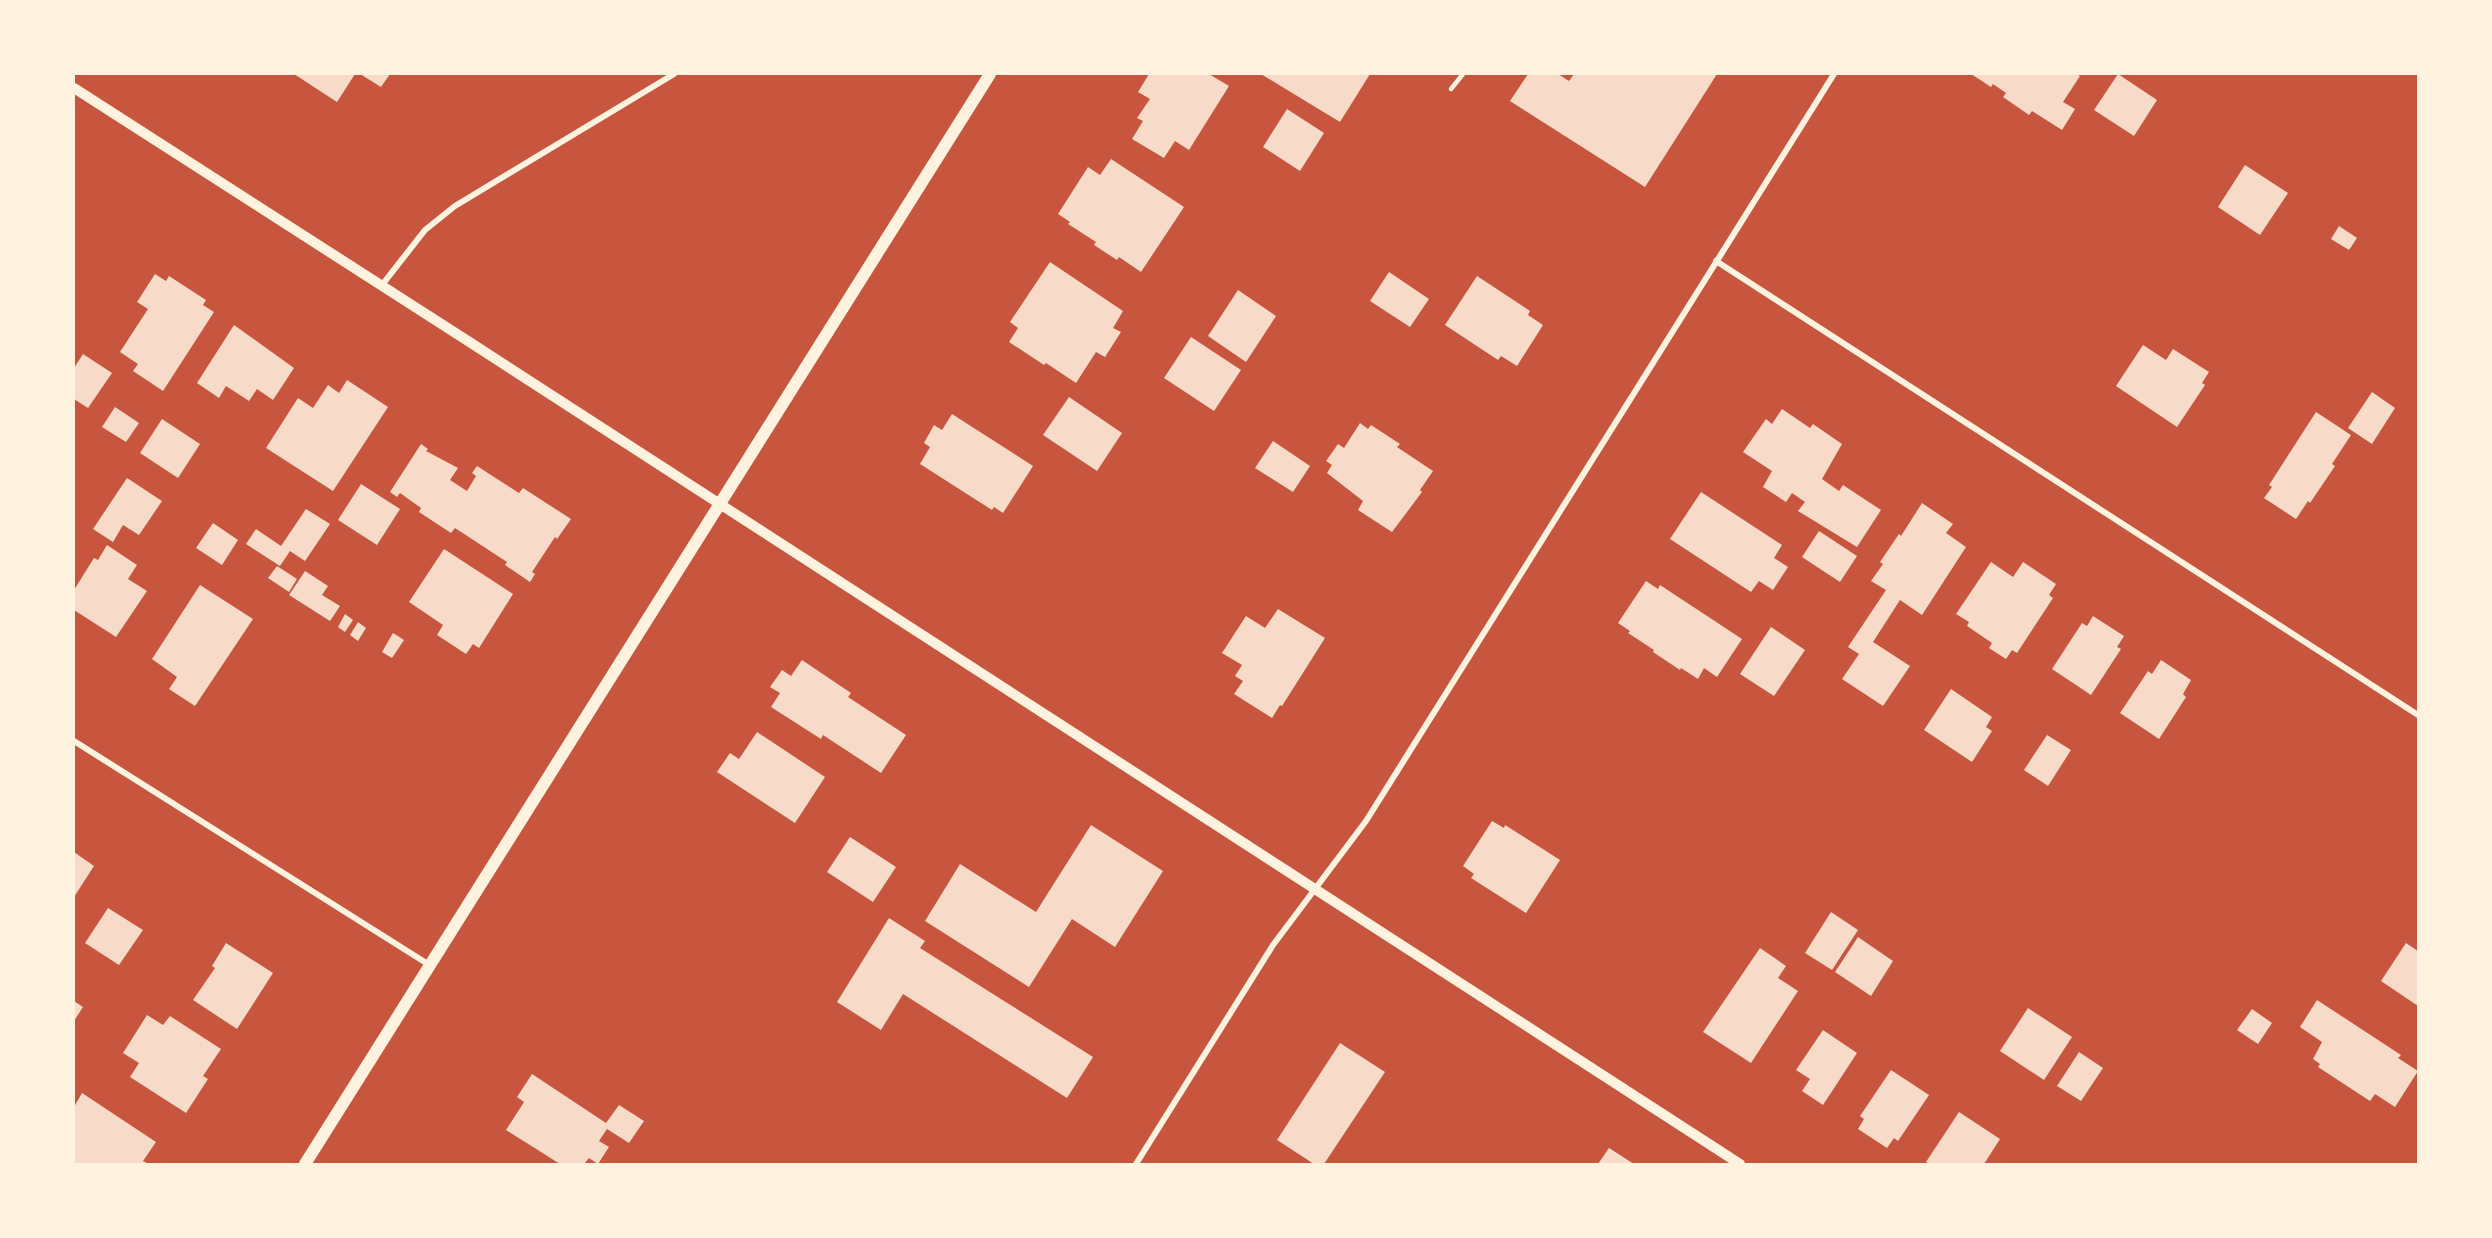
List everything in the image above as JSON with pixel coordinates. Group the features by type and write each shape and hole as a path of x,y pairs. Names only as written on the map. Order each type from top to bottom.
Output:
{"main road":[{"path":"305,1164 990,74"}],"street":[{"path":"382,285 425,230 455,206 674,74"},
{"path":"1136,1164 1273,945 1366,821 1834,74"},
{"path":"74,88 721,503 1740,1164"},
{"path":"1716,261 2418,715"},
{"path":"74,741 431,966"}],"lane":[{"path":"1451,89 1463,74"}],"building":[{"path":"294,74 355,74 337,102"},
{"path":"360,74 390,74 381,87"},
{"path":"1149,74 1209,74 1229,86 1189,150 1175,141 1164,158 1132,139 1143,121 1137,118 1150,99 1138,92"},
{"path":"1261,74 1370,74 1340,122"},
{"path":"1528,74 1558,74 1569,81 1574,74 1717,74 1645,187 1510,101"},
{"path":"1971,74 2076,74 2080,76 2063,102 2075,109 2062,130 2032,111 2029,115 2003,97 2006,93 1993,84 1991,87"},
{"path":"2118,74 2157,100 2134,136 2094,110"},
{"path":"1287,109 1324,133 1300,171 1263,147"},
{"path":"1111,159 1184,207 1141,272 1119,257 1117,260 1094,245 1096,242 1068,224 1070,222 1058,214 1088,167 1100,175"},
{"path":"2245,165 2288,193 2260,235 2218,207"},
{"path":"2339,226 2357,238 2349,250 2331,239"},
{"path":"1050,262 1123,311 1113,328 1121,332 1105,357 1096,352 1076,383 1009,342 1018,328 1010,322"},
{"path":"1389,272 1429,299 1410,327 1370,301"},
{"path":"155,274 166,281 169,276 206,300 203,305 214,312 163,391 133,371 138,364 120,352 148,309 137,302"},
{"path":"1477,276 1530,311 1528,315 1543,325 1517,366 1501,356 1498,360 1445,325"},
{"path":"1238,290 1276,316 1246,362 1208,336"},
{"path":"234,325 294,368 273,400 257,389 249,401 226,386 219,398 197,383"},
{"path":"1191,337 1241,370 1214,411 1164,378"},
{"path":"2143,345 2166,360 2173,349 2209,372 2202,383 2205,385 2177,427 2116,386"},
{"path":"83,354 112,373 88,408 74,399 74,368"},
{"path":"347,380 388,407 333,491 266,448 298,398 313,408 328,385 339,393"},
{"path":"2372,392 2395,408 2372,444 2348,428"},
{"path":"1069,397 1122,433 1097,471 1043,435"},
{"path":"115,407 139,423 126,442 102,427"},
{"path":"1782,409 1810,428 1813,424 1842,444 1822,479 1839,491 1843,485 1881,510 1857,547 1798,511 1805,502 1792,493 1786,502 1763,487 1772,471 1743,452 1766,419 1772,424"},
{"path":"2316,412 2351,435 2332,464 2335,466 2296,519 2264,498 2272,487 2269,485"},
{"path":"952,414 1033,466 1003,513 994,507 992,510 920,464 930,447 924,443 934,425 942,430"},
{"path":"162,419 200,444 178,478 140,453"},
{"path":"1360,423 1368,429 1371,425 1400,444 1397,447 1433,471 1420,490 1422,492 1392,532 1358,510 1363,501 1327,473 1332,465 1326,461 1338,444 1344,448"},
{"path":"1273,441 1310,466 1293,492 1255,468"},
{"path":"421,444 428,449 426,451 458,468 450,480 467,491 476,476 472,473 477,466 519,493 523,488 571,519 557,539 555,537 532,572 535,574 530,582 505,565 507,562 455,528 451,533 419,512 421,508 400,493 397,497 390,492"},
{"path":"127,478 162,501 139,535 123,525 113,542 93,529"},
{"path":"361,484 400,509 377,545 338,520"},
{"path":"1701,492 1782,545 1774,558 1788,567 1773,590 1759,581 1751,592 1670,539"},
{"path":"1922,503 1953,524 1946,533 1966,547 1922,615 1900,600 1873,642 1910,666 1883,706 1842,679 1859,654 1848,647 1886,590 1871,581 1883,564 1880,562 1899,534 1901,536"},
{"path":"306,509 330,524 305,561 290,551 280,566 246,544 256,529 281,546"},
{"path":"213,523 238,540 222,565 196,548"},
{"path":"1819,531 1857,556 1840,582 1802,557"},
{"path":"107,545 137,565 128,579 147,591 116,637 74,610 74,590 94,558 98,560"},
{"path":"444,549 513,594 479,648 473,644 466,654 437,635 443,625 409,602"},
{"path":"1991,562 2013,577 2023,562 2056,584 2049,595 2053,598 2017,653 2012,650 2006,659 1989,648 1992,643 1967,626 1969,622 1956,614"},
{"path":"277,566 297,579 289,592 268,578"},
{"path":"305,571 328,586 322,595 340,606 330,621 289,595"},
{"path":"1646,581 1658,589 1660,585 1742,639 1717,677 1704,668 1698,679 1681,668 1680,670 1653,652 1654,650 1628,633 1630,631 1618,623"},
{"path":"200,585 253,619 195,706 169,689 177,677 152,659"},
{"path":"1278,609 1325,638 1272,718 1234,694 1243,681 1235,676 1242,665 1222,653 1246,616 1265,628"},
{"path":"345,614 353,620 345,632 338,627"},
{"path":"2093,616 2124,636 2117,647 2121,649 2091,695 2052,669 2082,623 2087,626"},
{"path":"358,622 366,628 358,641 350,635"},
{"path":"1771,627 1805,650 1774,696 1740,674"},
{"path":"393,633 404,640 392,658 382,652"},
{"path":"802,660 851,693 848,697 906,735 881,773 823,735 821,739 771,707 780,693 770,687 782,670 791,676"},
{"path":"2161,660 2191,680 2183,694 2186,697 2159,739 2120,713 2148,671 2152,674"},
{"path":"1951,689 1992,717 1986,727 1992,731 1972,762 1924,730"},
{"path":"757,732 825,777 795,823 717,772 730,753 739,759"},
{"path":"2047,735 2071,750 2048,786 2024,770"},
{"path":"1492,821 1504,828 1505,825 1560,860 1526,913 1471,878 1474,874 1463,866"},
{"path":"1091,825 1163,871 1115,947 1072,919 1029,987 925,921 960,864 1036,912"},
{"path":"850,837 896,867 873,902 827,872"},
{"path":"74,852 94,866 74,897"},
{"path":"108,908 143,930 119,965 85,943"},
{"path":"1831,912 1858,930 1832,970 1805,953"},
{"path":"889,918 925,941 920,948 1093,1057 1067,1098 903,994 881,1030 837,1002"},
{"path":"1858,937 1893,961 1871,996 1835,972"},
{"path":"226,943 273,973 237,1029 193,1000 215,968 212,966"},
{"path":"2406,943 2418,951 2418,1006 2381,981"},
{"path":"1760,948 1786,966 1778,978 1798,991 1751,1063 1703,1032"},
{"path":"2317,1000 2401,1055 2398,1058 2418,1071 2395,1107 2375,1094 2370,1101 2318,1067 2320,1064 2313,1059 2322,1042 2300,1027"},
{"path":"74,1001 83,1007 74,1021"},
{"path":"2028,1008 2072,1037 2044,1080 2000,1051"},
{"path":"2252,1009 2272,1023 2258,1044 2237,1030"},
{"path":"147,1015 163,1025 170,1016 221,1049 203,1076 208,1079 186,1113 130,1077 139,1063 123,1053"},
{"path":"1823,1030 1857,1053 1823,1105 1802,1091 1810,1079 1796,1070"},
{"path":"1340,1043 1385,1072 1324,1164 1314,1164 1277,1140"},
{"path":"2079,1052 2103,1068 2081,1101 2057,1086"},
{"path":"1891,1070 1929,1095 1898,1141 1894,1138 1887,1148 1858,1129 1864,1119 1860,1116"},
{"path":"532,1074 606,1123 619,1105 644,1121 629,1143 607,1129 599,1141 609,1147 598,1164 589,1158 584,1164 560,1164 506,1130 524,1102 517,1097"},
{"path":"82,1093 156,1142 143,1161 149,1164 74,1163 74,1107"},
{"path":"1959,1112 2000,1139 1984,1164 1930,1164 1926,1162"},
{"path":"1609,1148 1634,1164 1598,1164"}]}
